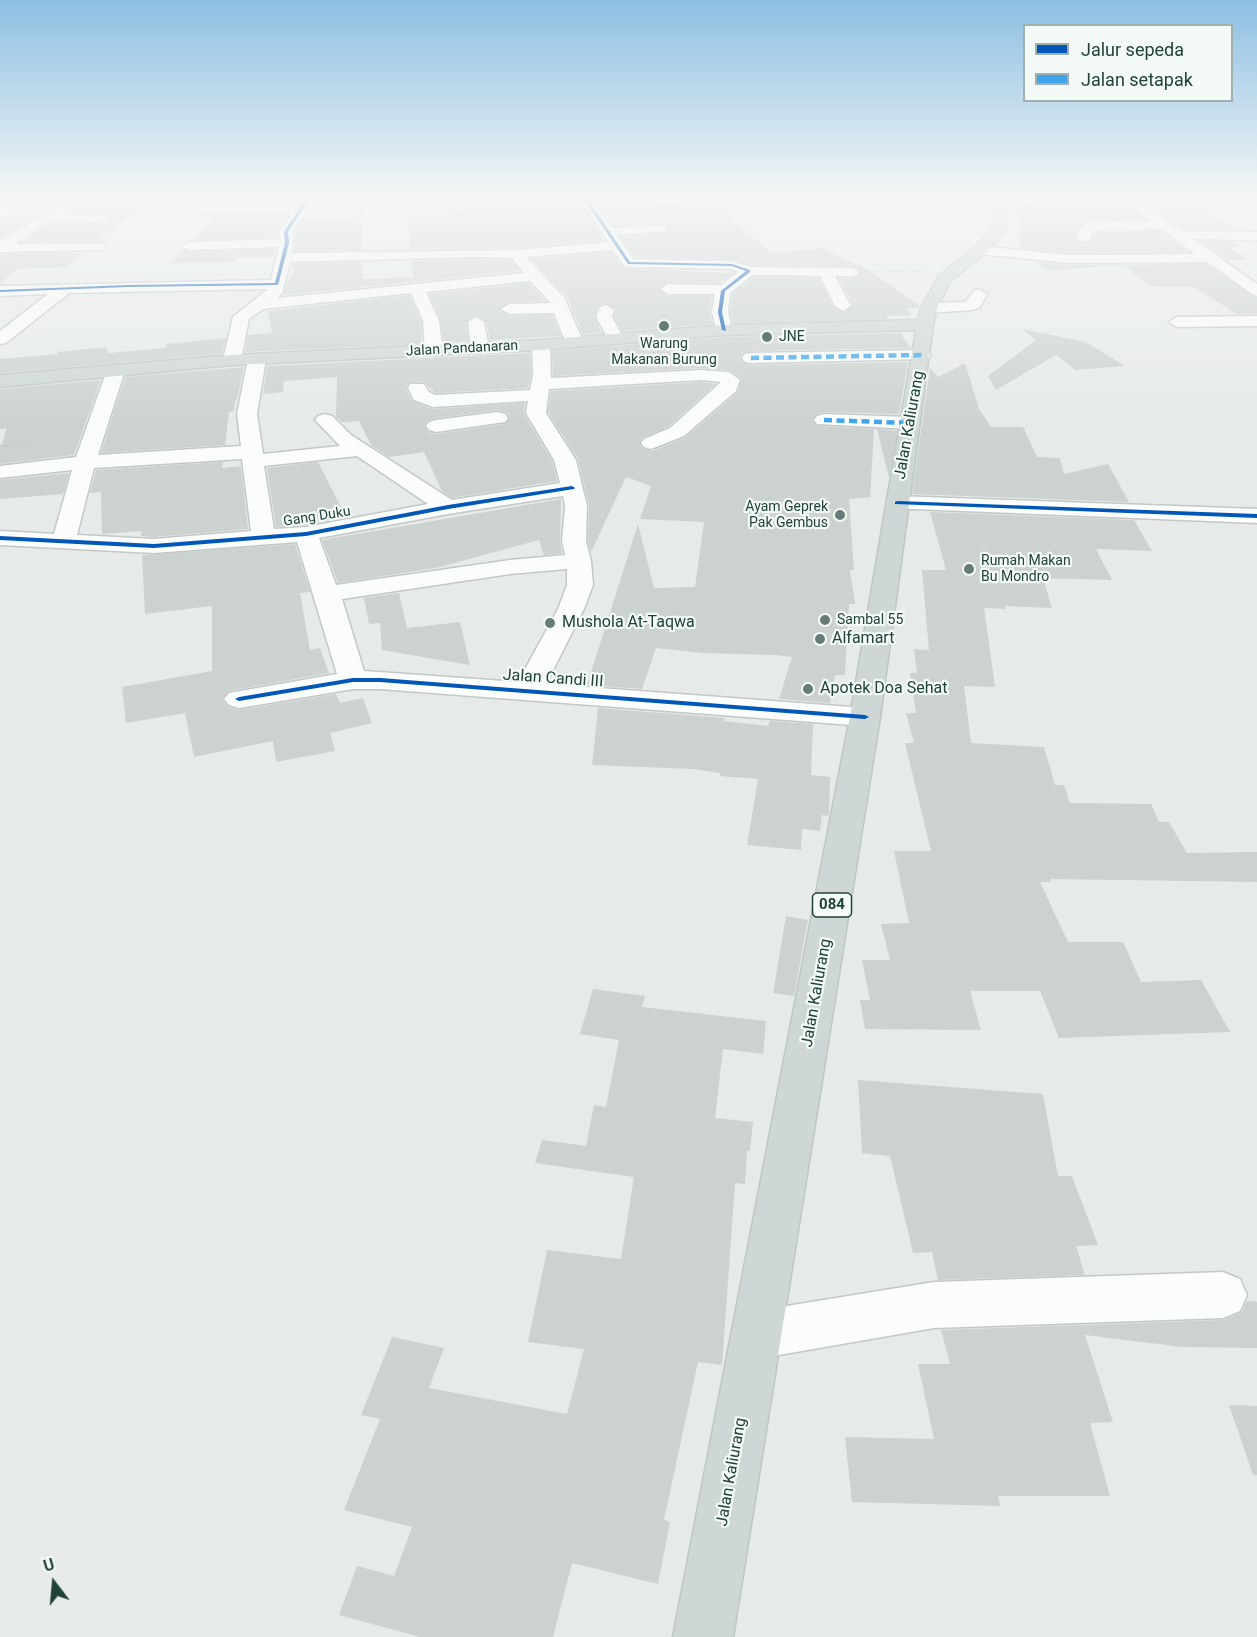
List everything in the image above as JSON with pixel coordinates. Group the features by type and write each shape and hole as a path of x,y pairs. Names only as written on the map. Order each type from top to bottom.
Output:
{"main road":[{"name":"Jalan Kaliurang","path":"704,1637 865,717 925,329 944,279 949,274"},
{"name":"Jalan Pandanaran","path":"0,381 232,360 541,345 615,337 724,330 925,329"}],"street":[{"path":"111,274 133,276 128,286"},
{"path":"232,360 241,317 274,293 279,274"},
{"path":"261,304 417,289 509,274"},
{"path":"533,274 556,297 574,341"},
{"path":"724,330 720,312 725,290 741,274"},
{"path":"831,274 843,306"},
{"path":"1232,274 1257,291"},
{"path":"0,291 277,284"},
{"path":"0,339 64,289"},
{"path":"417,289 431,321 434,350"},
{"path":"668,289 725,290"},
{"path":"751,358 925,329 974,304 979,294"},
{"path":"509,309 560,308"},
{"path":"606,310 604,317 615,337"},
{"path":"1177,322 1257,321"},
{"path":"476,322 480,348"},
{"path":"527,692 580,585 579,561 574,542 576,506 572,488 565,460 538,398 541,345"},
{"path":"257,359 247,414 263,537"},
{"path":"64,540 85,462 116,370"},
{"path":"417,388 421,396 433,401 538,398 701,375 723,375 731,380 729,387 677,432 651,443"},
{"path":"436,426 538,398"},
{"path":"325,420 359,450 448,507"},
{"path":"824,420 910,423"},
{"path":"0,472 85,462 359,450"},
{"name":"Gang Duku","path":"0,538 154,546 306,534 448,507 572,488"},
{"path":"897,503 1257,516"},
{"path":"306,534 353,680"},
{"path":"327,594 510,567 579,561"},
{"name":"Jalan Candi III","path":"239,699 353,680 380,680 865,717"},
{"path":"756,1335 934,1305 1223,1295"}],"building":[{"path":"0,274 11,274 0,284"},
{"path":"292,274 363,274 363,279 413,277 413,274 486,274 283,295"},
{"path":"546,274 731,274 720,283 668,282 658,288 668,296 712,296 710,312 712,324 622,331 614,317 616,309 605,303 598,306 594,316 602,333 583,334 566,295"},
{"path":"858,274 875,274 920,306 919,308 906,308 912,315 886,316 888,319 733,323 730,312 732,294 754,277 819,278 833,307 844,313 853,305 839,278 854,278"},
{"path":"1135,274 1222,274 1257,298 1257,314 1236,314 1194,287 1151,286"},
{"path":"529,283 546,301 509,302 499,310 509,316 552,315 561,336 490,340 486,322 475,315 466,322 468,341 444,342 441,320 429,294"},
{"path":"410,295 421,322 422,344 245,352 248,335 272,333 268,311"},
{"path":"1022,329 1086,342 1125,366 1075,370 1056,355 996,390 988,376 1036,340"},
{"path":"900,333 911,348 751,351 743,353 740,358 743,363 751,365 908,362 899,414 824,412 816,414 812,420 817,426 874,429 870,497 849,499 854,570 850,570 855,604 849,604 845,675 835,675 830,703 779,699 792,657 775,655 703,653 656,648 642,689 587,685 638,524 654,588 695,587 704,522 640,519 651,486 626,477 591,552 588,542 589,505 578,459 548,412 551,391 701,382 716,384 669,426 642,438 639,444 643,449 652,451 685,438 737,393 742,379 729,370 701,368 553,376 552,351 724,337"},
{"path":"226,338 222,354 0,373 0,359 107,347 108,353 166,348 166,344"},
{"path":"530,353 531,375 528,388 435,393 424,382 408,383 406,389 412,401 432,409 525,403 524,414 552,461 557,481 452,498 442,491 424,452 389,457 371,445 359,421 342,422 336,417 337,377 284,381 283,392 263,394 267,366","holes":["498,410 506,412 510,417 505,424 436,434 428,432 424,426 427,421 436,418"]},
{"path":"965,363 979,409 991,427 1023,427 1037,457 1060,458 1064,474 1108,464 1129,502 912,494 930,368 938,377"},
{"path":"244,367 234,411 229,412 225,445 101,453 125,377"},
{"path":"101,380 74,455 0,464 0,450 7,428 0,429 0,389"},
{"path":"877,429 897,431 889,478"},
{"path":"223,462 222,468 241,466 248,529 154,537 141,536 142,531 102,534 101,492 90,493 96,470"},
{"path":"318,462 346,517 306,525 276,527 267,468"},
{"path":"69,473 63,494 0,499 0,480"},
{"path":"561,499 562,553 544,555 539,540 436,568 338,583 322,540"},
{"path":"930,512 1134,520 1152,551 1096,549 1112,580 1043,578 1052,608 1005,606 1006,609 984,608 995,687 964,686 971,743 1044,747 1055,785 1064,785 1070,803 1151,804 1159,822 1169,822 1187,853 1257,852 1257,882 1050,879 1051,882 1040,882 1068,942 1123,942 1141,982 1201,980 1230,1032 1059,1038 1040,991 970,991 981,1030 865,1029 860,1000 870,1000 862,960 890,960 881,924 909,923 894,851 931,851 905,743 914,743 906,713 916,713 910,673 917,673 914,649 929,650 922,570 946,570"},
{"path":"295,544 310,592 300,593 310,650 320,648 329,673 229,691 222,700 228,707 239,710 336,694 340,703 363,698 372,723 330,733 335,751 276,762 273,741 194,757 185,713 126,723 122,687 212,671 212,606 145,614 142,555"},
{"path":"399,593 407,628 460,622 470,665 382,650 380,623 369,624 364,598"},
{"path":"598,708 725,718 724,721 768,726 770,721 813,724 811,775 830,777 829,816 822,815 820,831 802,829 801,850 747,845 758,779 720,776 720,773 693,769 592,765"},
{"path":"786,916 808,920 794,996 773,993"},
{"path":"593,989 645,996 642,1007 766,1021 763,1054 723,1049 715,1118 753,1122 750,1151 747,1151 745,1184 735,1183 722,1365 698,1362 664,1520 670,1522 658,1584 572,1563 553,1637 420,1637 339,1615 357,1566 394,1576 412,1527 344,1510 380,1419 361,1415 392,1337 444,1348 429,1388 567,1414 584,1349 528,1342 547,1250 621,1259 634,1177 535,1163 542,1140 586,1146 594,1105 606,1107 619,1040 580,1034"},
{"path":"858,1080 1043,1094 1058,1176 1072,1176 1098,1245 1076,1246 1085,1275 938,1280 932,1252 913,1253 890,1156 862,1153"},
{"path":"1247,1301 1257,1302 1257,1348 1182,1347 1085,1335 1113,1422 1090,1423 1110,1496 998,1496 1000,1506 852,1502 845,1437 934,1439 918,1364 950,1364 941,1330 1223,1320 1241,1313"},
{"path":"1229,1405 1257,1406 1257,1475 1253,1475"}],"marked path":[{"path":"751,358 922,355"},
{"path":"824,420 910,423"}],"cycle path":[{"path":"0,291 277,284 279,274"},
{"path":"724,330 720,312 723,291 745,274"},
{"path":"0,538 154,546 306,534 448,507 572,488"},
{"path":"897,503 1257,516"},
{"path":"239,699 353,680 380,680 865,717"}],"place":[{"name":"Warung Makanan Burung","path":"664,326"},
{"name":"JNE","path":"767,337"},
{"name":"Ayam Geprek Pak Gembus","path":"840,515"},
{"name":"Rumah Makan Bu Mondro","path":"969,569"},
{"name":"Sambal 55","path":"825,620"},
{"name":"Mushola At-Taqwa","path":"550,623"},
{"name":"Alfamart","path":"820,639"},
{"name":"Apotek Doa Sehat","path":"808,689"}]}
